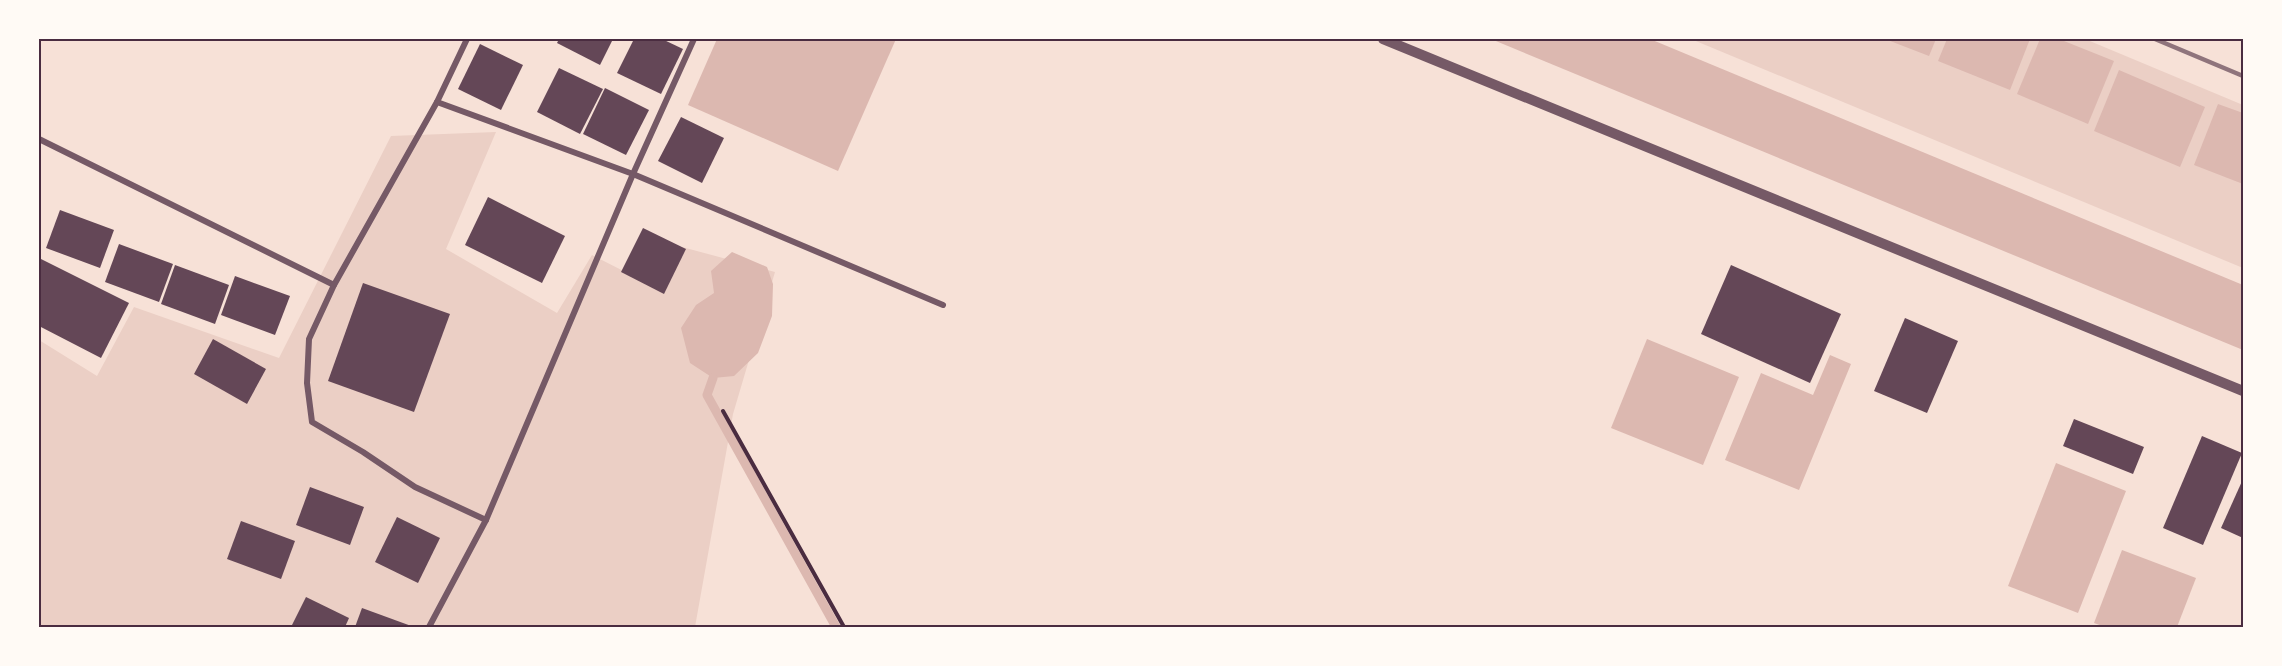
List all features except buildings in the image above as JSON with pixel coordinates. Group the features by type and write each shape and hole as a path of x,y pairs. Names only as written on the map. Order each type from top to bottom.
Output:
{"street":[{"path":"467,39 437,102 334,285 309,339 307,383 312,422 415,487 486,520"},
{"path":"429,627 486,520 633,174 694,39"},
{"path":"1383,39 2243,391"},
{"path":"437,102 633,174 943,305"},
{"path":"39,139 334,285"}],"path":[{"path":"723,411 844,627"}],"shaded area":[{"path":"717,39 896,39 838,171 688,105"},
{"path":"1491,39 1650,39 2243,285 2243,350"},
{"path":"1691,39 2085,39 2243,105 2243,268"},
{"path":"1885,39 1936,39 1929,56"},
{"path":"1947,39 2030,39 2010,90 1938,61"},
{"path":"2040,39 2059,39 2114,61 2088,124 2017,94"},
{"path":"2119,70 2205,107 2180,167 2094,131"},
{"path":"2218,104 2243,113 2243,184 2194,165"},
{"path":"496,132 446,249 557,313 592,255 647,283 682,247 775,272 733,414 695,627 39,627 39,340 97,376 134,307 279,358 391,136"},
{"path":"732,252 767,267 773,284 772,316 758,353 734,376 713,378 690,363 681,328 696,305 714,293 711,271"},
{"path":"1647,339 1739,377 1703,465 1611,428"},
{"path":"1830,355 1851,364 1799,490 1725,460 1761,373 1813,395"},
{"path":"2056,463 2126,491 2078,613 2008,586"},
{"path":"2122,550 2196,578 2177,627 2105,627 2094,623"}],"waterway":[{"path":"713,378 707,395 836,627"}],"railway":[{"path":"2155,39 2243,76"}]}
